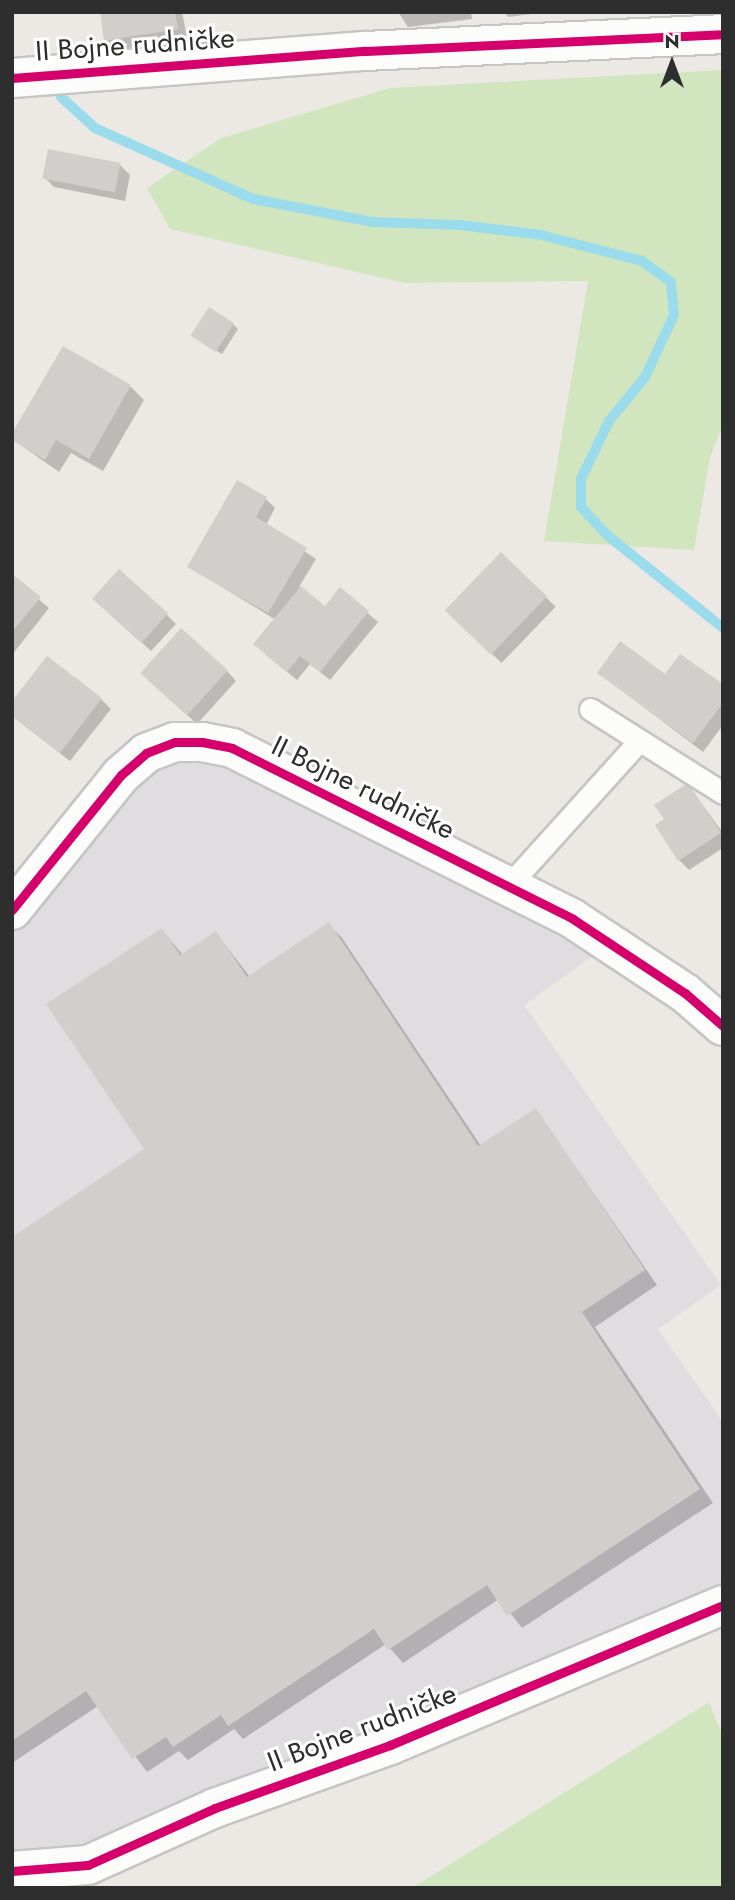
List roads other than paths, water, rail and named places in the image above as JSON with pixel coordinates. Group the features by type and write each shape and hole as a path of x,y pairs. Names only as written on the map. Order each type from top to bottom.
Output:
{"street":[{"name":"II Bojne rudničke","path":"12,78 365,51 723,34"},
{"name":"II Bojne rudničke","path":"12,910 121,775 146,753 175,742 232,748 509,885 582,925 685,993 723,1026"},
{"name":"II Bojne rudničke","path":"12,1871 88,1865 215,1808 390,1745 723,1605"}],"lane":[{"path":"590,709 638,742 723,793"},
{"path":"509,885 638,742"}],"waterway":[{"path":"61,97 95,128 253,199 372,222 460,225 541,235 642,261 671,282 674,315 645,377 609,421 581,479 581,507 607,535 723,628"}]}
